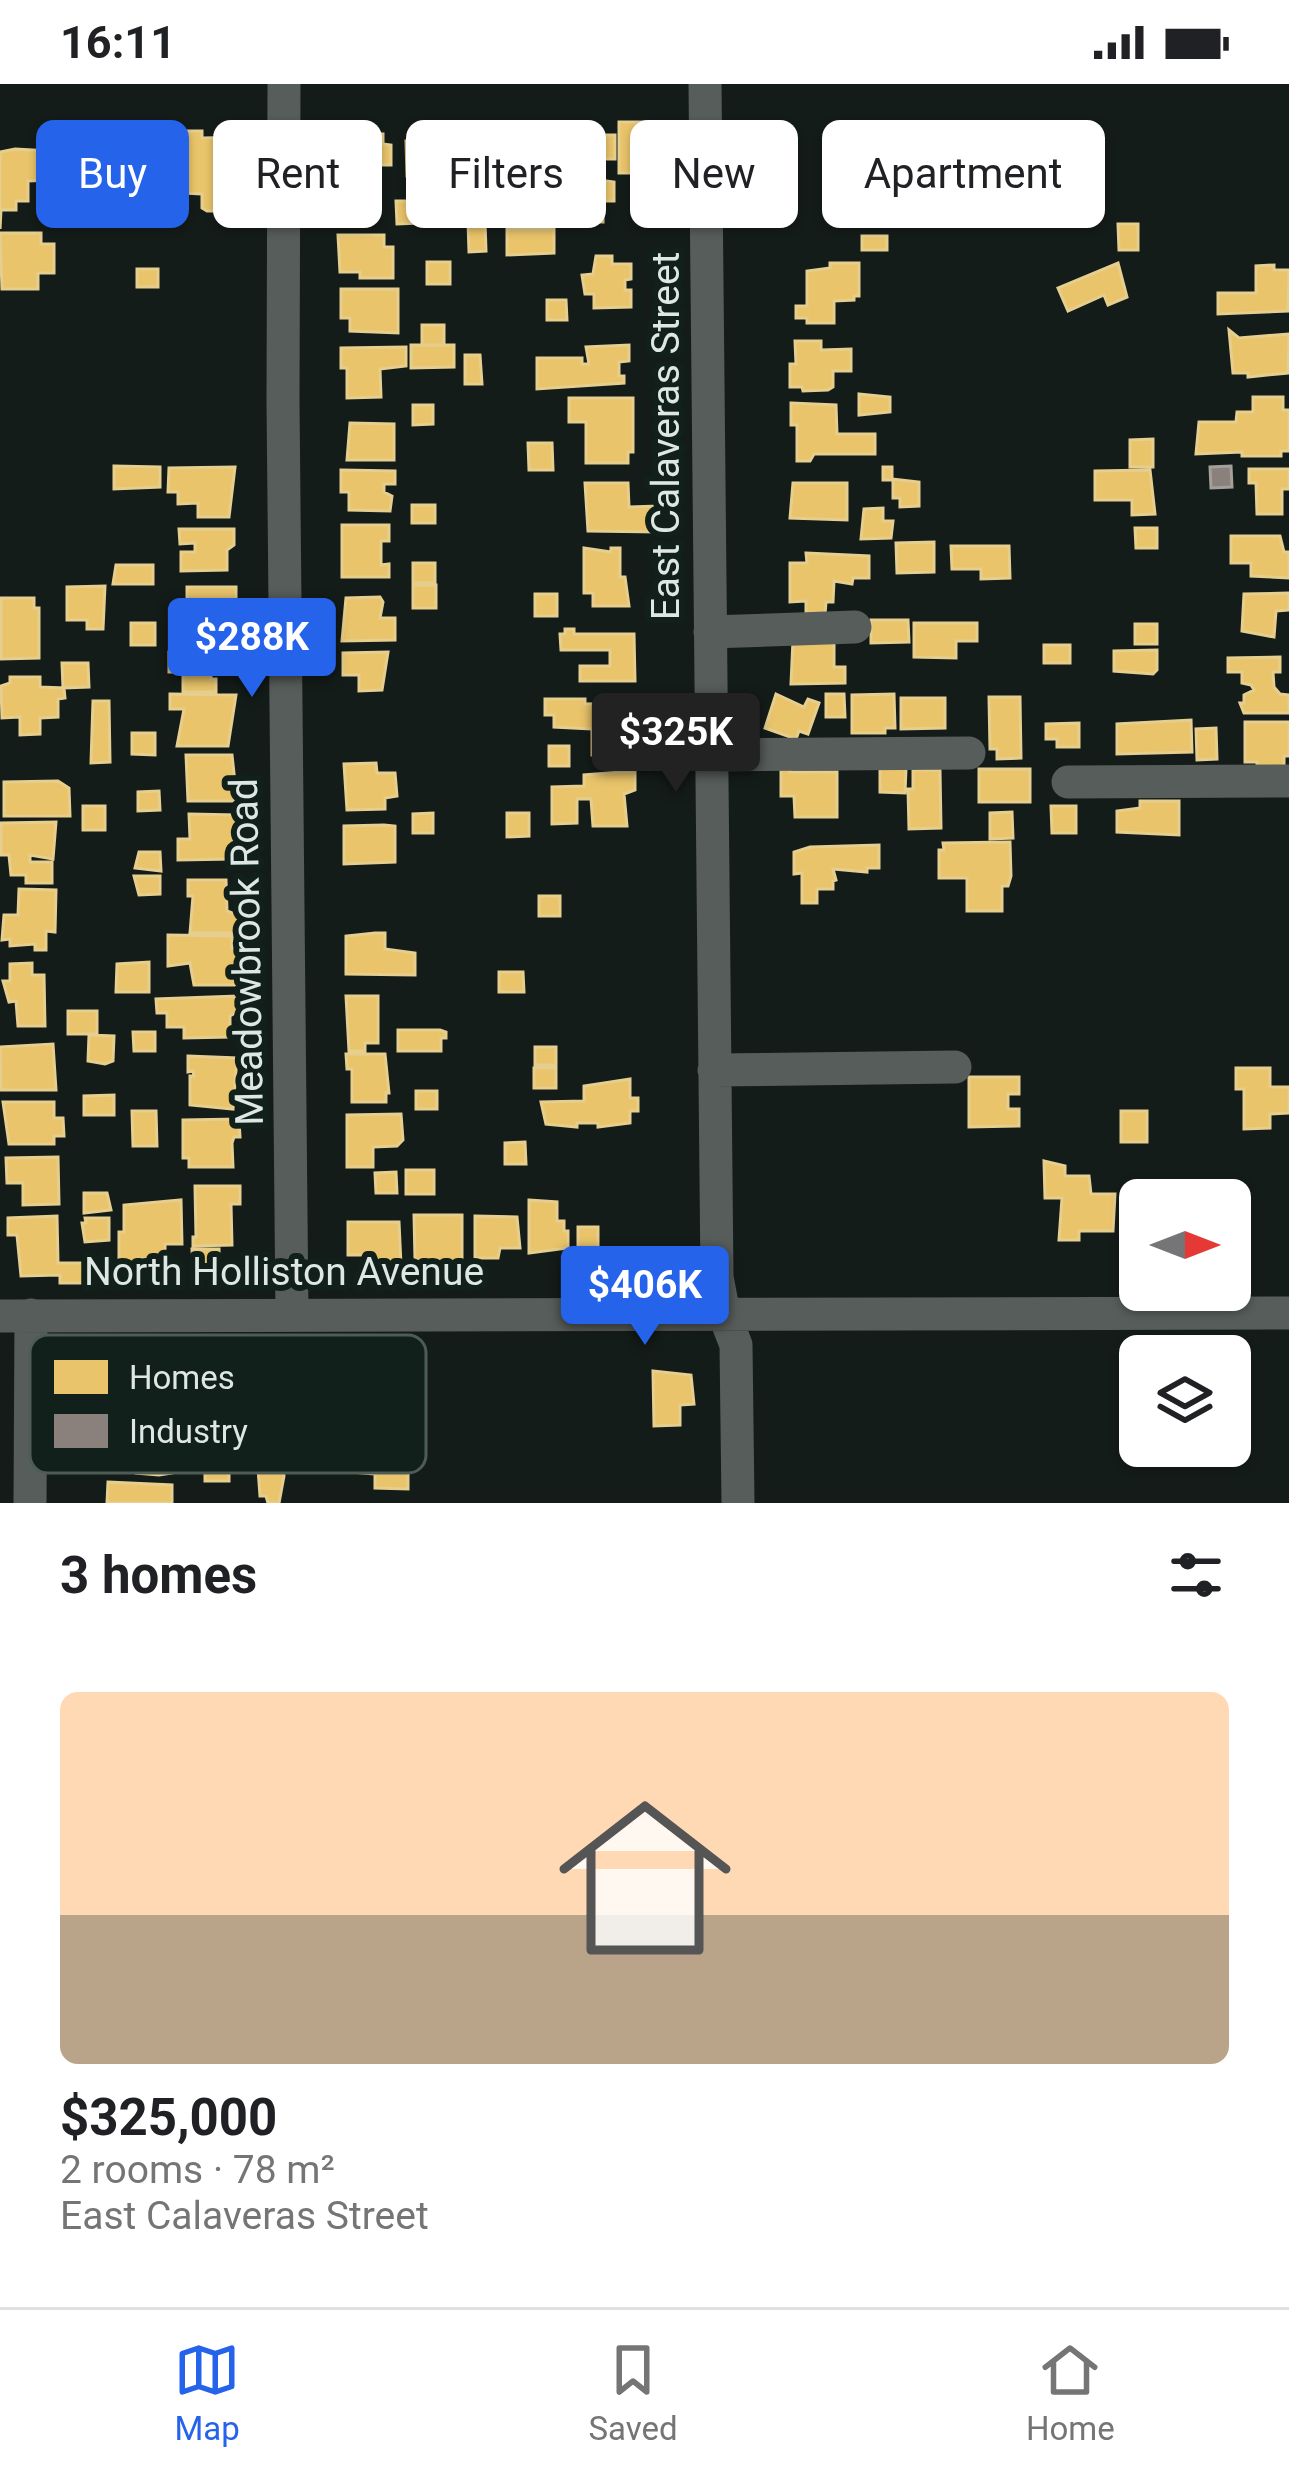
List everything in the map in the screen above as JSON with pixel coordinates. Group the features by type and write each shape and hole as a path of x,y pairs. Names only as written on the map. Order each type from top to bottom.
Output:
{"street":[{"name":"Meadowbrook Road","path":"284,84 292,1315"},
{"name":"East Calaveras Street","path":"705,84 717,1289 736,1345 738,1503"},
{"path":"710,632 855,627"},
{"path":"710,754 969,753"},
{"path":"1068,782 1289,782"},
{"path":"714,1070 955,1067"},
{"name":"North Holliston Avenue","path":"15,1316 1289,1313"},
{"path":"15,1316 30,1503"}],"building: Homes":[{"path":"619,122 630,122 630,173 619,173"},
{"path":"189,131 213,138 213,211 202,208 202,194 189,193"},
{"path":"382,134 383,144 391,145 391,165 382,165"},
{"path":"606,135 615,135 615,159 606,159"},
{"path":"36,150 36,181 28,181 28,201 16,201 16,210 1,210 0,229 0,152"},
{"path":"606,181 614,182 614,201 606,201"},
{"path":"396,201 406,201 406,224 397,224"},
{"path":"1118,224 1138,224 1138,250 1119,250"},
{"path":"468,228 485,228 486,251 469,252"},
{"path":"507,229 554,229 554,253 507,255"},
{"path":"0,233 41,233 41,244 54,244 54,273 38,273 38,289 2,289"},
{"path":"338,235 384,235 384,247 393,247 393,278 360,278 360,272 340,272"},
{"path":"862,236 887,236 887,250 862,250"},
{"path":"596,256 612,256 612,264 631,264 625,290 631,290 631,307 594,308 594,294 585,294 582,275 593,274"},
{"path":"427,262 450,262 450,284 427,284"},
{"path":"830,263 859,263 859,296 834,301 834,323 796,318 796,306 807,306 807,271 830,268"},
{"path":"1118,263 1127,297 1108,305 1104,295 1068,311 1058,288"},
{"path":"1274,265 1274,270 1289,270 1288,311 1218,314 1218,293 1256,293 1256,266"},
{"path":"137,269 158,269 158,287 137,287"},
{"path":"341,289 398,289 398,333 350,331 350,318 341,318"},
{"path":"547,300 566,300 567,320 547,320"},
{"path":"422,325 444,325 444,345 422,345"},
{"path":"1229,330 1239,338 1289,334 1288,373 1248,377 1248,373 1233,373"},
{"path":"795,341 821,341 821,350 851,349 851,371 833,371 833,387 828,390 790,387"},
{"path":"411,345 454,345 454,367 411,368"},
{"path":"629,345 629,361 619,362 624,383 537,389 537,358 582,358 582,364 589,364 586,347"},
{"path":"406,347 406,366 380,369 381,397 347,398 341,348"},
{"path":"465,355 480,355 482,384 465,384"},
{"path":"859,394 890,397 890,412 859,415"},
{"path":"1253,397 1283,397 1283,410 1289,410 1289,451 1281,451 1281,456 1196,454 1199,422 1236,422 1237,412 1253,412"},
{"path":"569,398 633,398 633,452 628,452 628,463 586,463 586,422 569,422"},
{"path":"791,403 836,405 837,434 875,434 875,454 814,454 810,461 797,461 797,425 791,425"},
{"path":"413,405 433,405 433,424 413,425"},
{"path":"350,423 394,424 394,460 347,460"},
{"path":"1153,439 1153,467 1130,467 1130,440"},
{"path":"528,443 552,443 553,470 529,470"},
{"path":"114,466 160,467 160,487 114,489"},
{"path":"235,467 229,517 198,517 198,503 178,504 178,492 168,492 169,468"},
{"path":"883,467 892,467 892,479 919,482 919,506 900,507 900,498 893,498 893,480 883,480"},
{"path":"1249,469 1289,469 1289,489 1282,489 1282,514 1257,514 1256,483 1249,483"},
{"path":"341,470 395,471 395,484 384,484 384,492 392,496 390,511 349,510 349,492 341,492"},
{"path":"1150,470 1155,514 1132,515 1132,500 1095,500 1095,471"},
{"path":"585,483 628,483 629,507 658,506 658,532 588,531"},
{"path":"793,483 847,483 847,520 790,518"},
{"path":"412,505 435,505 435,523 412,523"},
{"path":"883,508 883,521 893,521 891,538 861,539 864,509"},
{"path":"342,525 389,525 389,541 381,541 381,565 389,564 389,577 342,577"},
{"path":"1135,528 1157,528 1157,548 1136,548"},
{"path":"179,529 234,529 227,570 181,571 181,552 195,552 195,543 180,544"},
{"path":"1231,536 1280,536 1284,552 1289,552 1289,578 1251,576 1251,563 1231,563"},
{"path":"934,542 934,572 897,573 896,543"},
{"path":"951,546 1009,546 1010,578 981,579 981,569 952,569"},
{"path":"584,548 611,552 611,548 620,548 620,577 625,577 629,606 593,606 593,593 584,593"},
{"path":"806,553 869,556 869,578 853,578 852,584 834,581 833,602 826,602 825,615 806,615 806,601 790,602 790,563 807,563"},
{"path":"413,563 435,563 435,583 413,583"},
{"path":"116,565 153,565 153,584 113,584"},
{"path":"413,585 436,585 436,608 413,608"},
{"path":"105,586 103,629 87,629 87,620 67,620 67,587"},
{"path":"187,587 236,587 227,633 177,634 176,611 187,611"},
{"path":"1289,593 1289,610 1276,611 1274,637 1242,631 1244,594"},
{"path":"535,594 557,594 557,616 535,616"},
{"path":"380,597 380,618 395,618 395,640 342,641 346,598"},
{"path":"1,598 34,598 34,608 39,608 39,658 1,659"},
{"path":"871,620 908,620 909,642 871,643"},
{"path":"131,623 155,623 155,645 131,645"},
{"path":"914,623 977,623 977,641 956,641 956,658 914,657"},
{"path":"1135,624 1157,624 1157,644 1135,644"},
{"path":"574,629 574,634 634,634 635,681 580,681 580,666 610,666 610,650 561,650 560,634"},
{"path":"793,640 834,643 834,667 845,667 845,683 791,684"},
{"path":"1044,645 1070,645 1070,663 1044,663"},
{"path":"212,646 235,646 235,669 211,673 216,692 183,692 183,672 169,672 169,652 212,650"},
{"path":"1157,650 1153,674 1114,671 1114,651"},
{"path":"388,652 382,690 359,691 359,675 343,675 343,653"},
{"path":"1280,657 1280,672 1273,672 1274,687 1289,695 1289,713 1244,713 1240,703 1254,690 1242,683 1242,672 1228,672 1228,658"},
{"path":"62,663 88,663 89,687 63,688"},
{"path":"10,677 40,677 40,687 64,688 65,698 58,699 58,717 40,718 40,734 20,735 20,717 2,718 1,686 10,683"},
{"path":"170,694 236,695 228,746 177,746 184,709 170,709"},
{"path":"776,694 804,707 808,699 819,703 808,734 799,731 796,739 765,728"},
{"path":"826,694 844,694 845,717 826,717"},
{"path":"894,694 895,728 885,728 885,733 852,733 852,695"},
{"path":"989,697 1020,697 1021,758 997,759 997,749 990,749"},
{"path":"901,698 945,698 945,728 901,729"},
{"path":"545,699 635,703 635,723 625,723 623,729 624,754 592,755 592,729 554,727 554,715 545,715"},
{"path":"93,701 109,701 110,762 91,763"},
{"path":"1191,720 1192,752 1117,754 1117,724"},
{"path":"1245,722 1289,722 1284,771 1245,762"},
{"path":"1079,723 1079,747 1057,747 1057,739 1046,739 1046,724"},
{"path":"1216,728 1217,759 1197,760 1196,729"},
{"path":"132,733 155,733 155,755 132,754"},
{"path":"549,746 569,746 569,766 549,766"},
{"path":"186,755 232,755 237,801 188,801"},
{"path":"376,763 377,773 395,773 397,796 385,798 385,809 347,810 344,764"},
{"path":"781,767 790,767 790,772 837,772 837,817 795,817 794,796 781,796"},
{"path":"880,767 906,768 905,793 880,792"},
{"path":"979,769 1030,769 1030,802 979,802"},
{"path":"913,770 940,770 941,828 909,829 908,789 913,789"},
{"path":"635,772 635,790 624,794 627,826 593,826 591,799 577,799 577,823 552,824 552,787 584,786 584,775"},
{"path":"58,781 69,788 70,816 4,816 4,782"},
{"path":"159,791 160,810 138,811 138,792"},
{"path":"1140,801 1179,801 1179,835 1117,832 1117,811 1140,808"},
{"path":"83,806 105,806 105,830 83,830"},
{"path":"1051,806 1076,806 1076,833 1052,833"},
{"path":"1012,812 1013,838 990,839 990,813"},
{"path":"433,813 433,833 413,833 413,814"},
{"path":"507,813 529,813 529,836 507,837"},
{"path":"189,814 237,815 234,859 178,860 178,839 190,839"},
{"path":"56,822 53,859 30,855 30,862 52,862 52,883 26,883 26,875 11,875 9,855 1,855 1,823"},
{"path":"344,826 395,826 395,862 344,864"},
{"path":"1010,842 1011,876 1008,886 1002,886 1002,911 967,911 967,878 939,878 943,843"},
{"path":"879,845 879,868 867,868 867,872 833,869 833,889 817,889 817,903 802,903 802,873 794,874 794,852 810,847"},
{"path":"139,852 160,852 161,871 135,868"},
{"path":"134,876 160,876 160,894 139,895"},
{"path":"188,880 226,880 227,911 238,915 238,933 190,933 193,896 188,896"},
{"path":"19,889 56,890 55,932 46,931 46,950 35,950 35,944 10,946 10,939 2,940 4,915 18,915"},
{"path":"539,896 560,896 560,916 539,916"},
{"path":"385,933 385,949 415,953 415,975 346,974 346,936"},
{"path":"168,935 232,936 232,949 239,949 238,985 194,985 190,963 168,966"},
{"path":"149,962 149,992 116,992 117,964"},
{"path":"32,963 32,975 44,975 45,1026 18,1026 16,1001 9,1002 3,981 10,981 10,964"},
{"path":"499,972 523,972 524,992 499,992"},
{"path":"237,996 230,1037 184,1038 184,1027 167,1027 167,1013 157,1013 156,999"},
{"path":"346,996 378,996 378,1043 365,1043 365,1051 349,1051"},
{"path":"68,1011 97,1011 97,1034 68,1034"},
{"path":"398,1030 440,1030 446,1038 441,1038 441,1051 398,1051"},
{"path":"133,1032 155,1032 155,1051 134,1051"},
{"path":"89,1035 114,1036 113,1061 88,1061"},
{"path":"53,1044 56,1090 1,1090 0,1047"},
{"path":"535,1047 556,1047 556,1065 535,1065"},
{"path":"346,1054 385,1054 386,1102 352,1102 352,1069 347,1069"},
{"path":"188,1056 237,1058 233,1109 190,1105 190,1076 194,1076 193,1071 188,1072"},
{"path":"534,1068 556,1068 556,1088 534,1088"},
{"path":"1236,1068 1270,1068 1270,1087 1289,1087 1289,1113 1270,1114 1270,1128 1244,1129 1244,1089 1236,1089"},
{"path":"969,1077 1019,1077 1019,1094 1008,1094 1008,1109 1019,1109 1019,1126 969,1127"},
{"path":"630,1079 630,1098 638,1098 638,1111 630,1111 630,1123 598,1127 598,1123 546,1124 541,1102 584,1101 584,1086"},
{"path":"416,1091 437,1091 437,1109 416,1109"},
{"path":"114,1095 114,1115 84,1115 84,1096"},
{"path":"3,1102 54,1102 54,1118 63,1118 64,1136 54,1136 54,1144 9,1144"},
{"path":"132,1111 156,1111 157,1146 133,1146"},
{"path":"1121,1111 1147,1111 1147,1142 1121,1142"},
{"path":"401,1114 403,1140 397,1146 373,1147 373,1167 347,1167 347,1115"},
{"path":"239,1119 240,1137 232,1143 233,1167 189,1167 189,1158 183,1158 183,1120"},
{"path":"525,1142 526,1164 505,1164 505,1143"},
{"path":"58,1157 59,1204 23,1205 23,1183 7,1183 6,1158"},
{"path":"1044,1161 1065,1166 1065,1176 1089,1176 1091,1194 1115,1194 1113,1231 1079,1231 1079,1240 1059,1240 1062,1198 1045,1198"},
{"path":"406,1170 434,1170 434,1194 406,1194"},
{"path":"396,1172 397,1193 376,1193 375,1173"},
{"path":"195,1186 240,1186 240,1204 231,1204 232,1245 193,1246"},
{"path":"84,1193 107,1193 111,1210 84,1213"},
{"path":"181,1200 182,1244 165,1244 165,1259 139,1259 139,1274 119,1275 124,1205"},
{"path":"529,1200 557,1202 557,1221 564,1221 568,1248 529,1253"},
{"path":"414,1215 462,1215 462,1266 415,1260"},
{"path":"57,1216 58,1263 87,1263 87,1283 60,1283 60,1275 21,1276 17,1235 8,1235 8,1218"},
{"path":"475,1216 517,1217 520,1248 500,1248 498,1258 475,1258"},
{"path":"85,1218 109,1218 109,1240 85,1242"},
{"path":"348,1222 399,1222 401,1265 372,1265 372,1259 364,1255 348,1255"},
{"path":"578,1227 598,1227 598,1249 578,1249"},
{"path":"192,1249 219,1249 219,1273 193,1273"},
{"path":"653,1371 691,1375 694,1404 680,1405 680,1425 654,1426"},
{"path":"205,1473 229,1473 229,1481 205,1481"},
{"path":"258,1473 284,1473 279,1503 268,1503 266,1496 260,1496"},
{"path":"364,1473 408,1473 408,1489 375,1488 375,1474"},
{"path":"108,1482 172,1485 172,1503 107,1503"}],"building: Industry":[{"path":"1231,466 1232,487 1211,488 1210,467"}]}
